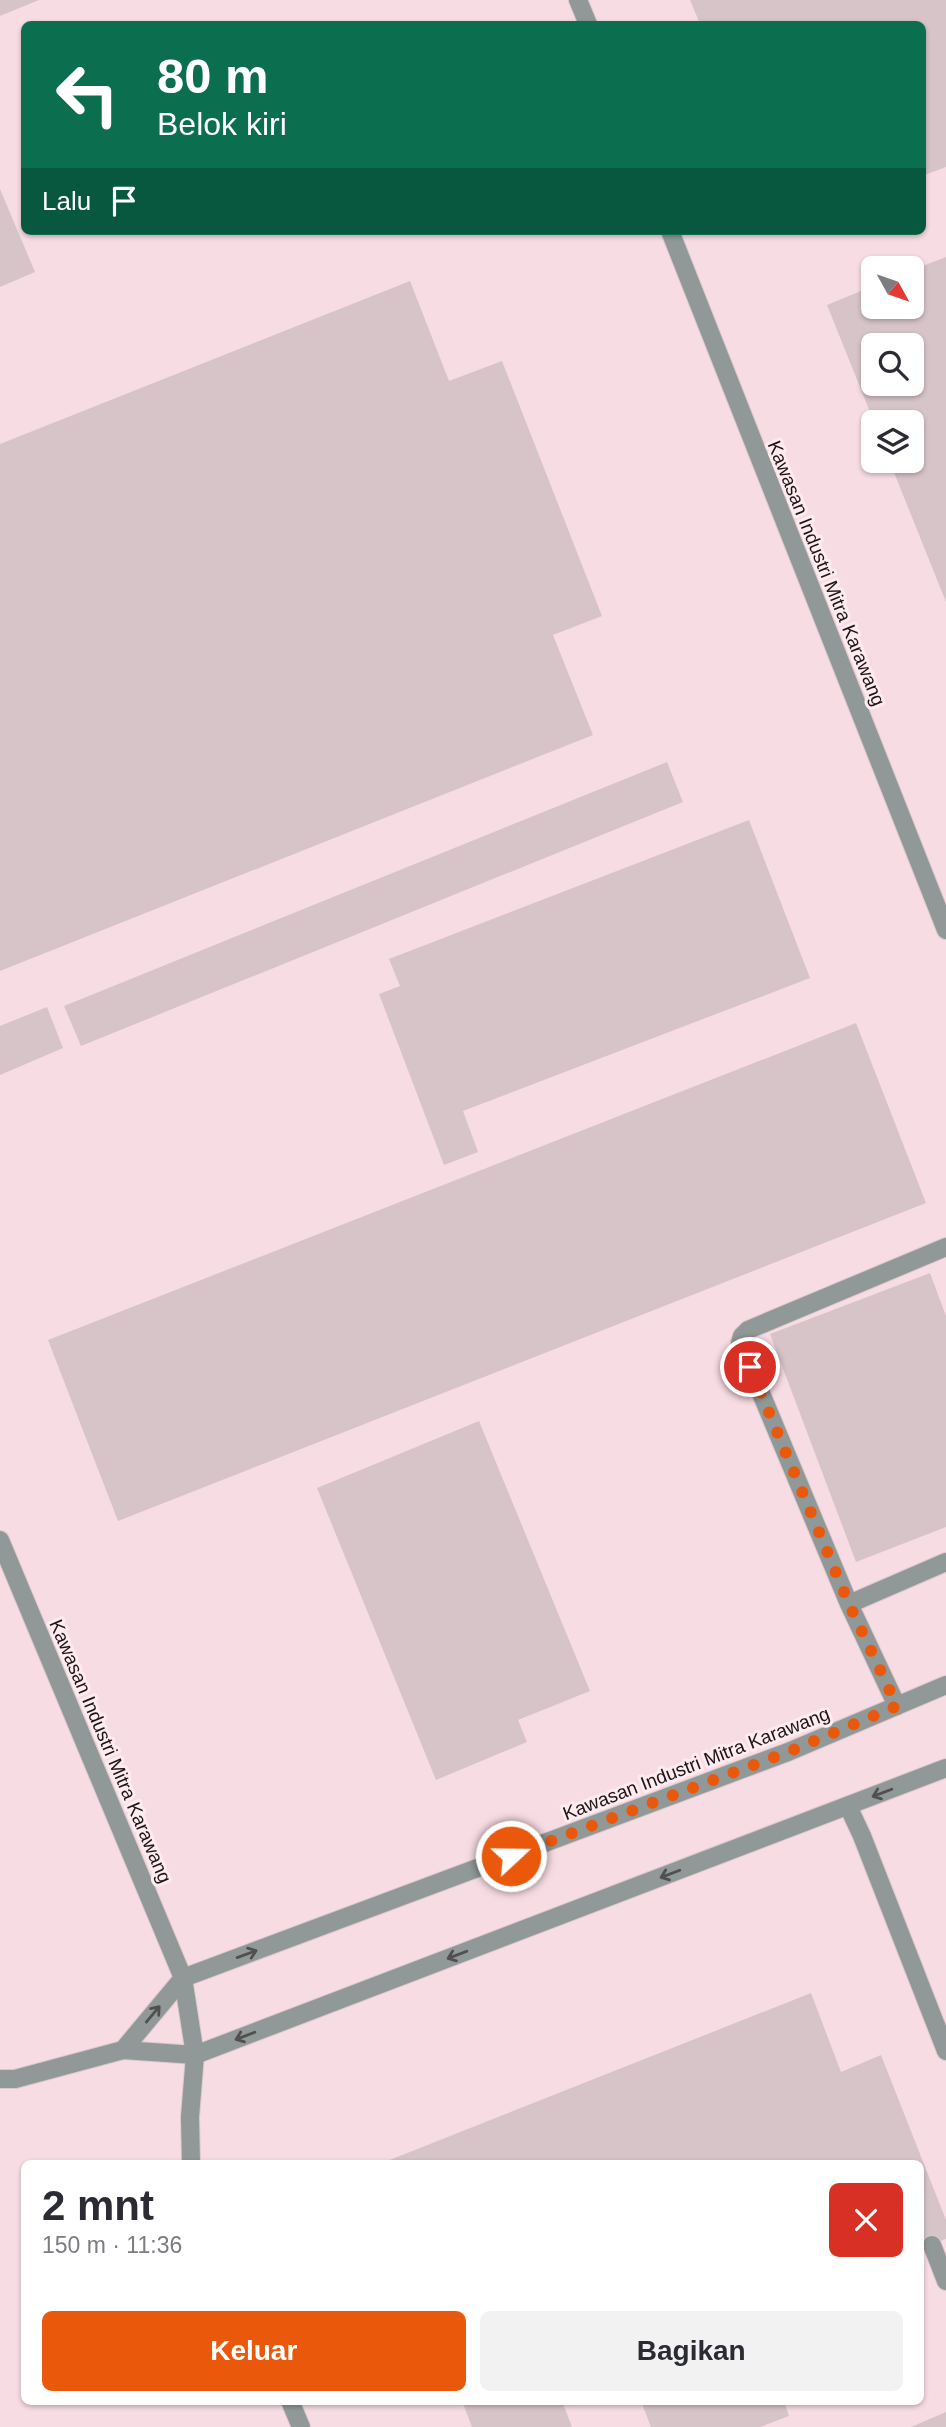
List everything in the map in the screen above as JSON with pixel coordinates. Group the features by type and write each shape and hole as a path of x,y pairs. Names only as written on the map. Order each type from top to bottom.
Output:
{"street":[{"path":"578,0 587,21"},
{"name":"Kawasan Industri Mitra Karawang","path":"672,235 946,930"},
{"path":"897,1706 849,1604 740,1343 748,1330 946,1247"},
{"name":"Kawasan Industri Mitra Karawang","path":"0,1540 183,1978 195,2055 190,2117 191,2160"},
{"path":"849,1604 946,1562"},
{"name":"Kawasan Industri Mitra Karawang","path":"183,1978 788,1752 946,1685"},
{"path":"0,2080 15,2079 123,2050 195,2055 946,1768"},
{"path":"848,1806 867,1848 946,2052"},
{"path":"123,2050 183,1978"},
{"path":"932,2245 946,2281"},
{"path":"292,2405 301,2427"}],"shaded area":[{"path":"0,0 946,0 946,2427 0,2427"}],"building":[{"path":"0,0 39,0 0,16"},
{"path":"690,0 946,0 946,167 926,174 926,21 699,21"},
{"path":"0,189 35,272 0,287"},
{"path":"946,257 946,602 894,473 924,473 924,410 869,410 864,396 924,396 924,333 861,333 861,390 827,305 861,291 861,319 924,319 924,265"},
{"path":"410,281 449,381 502,361 602,616 553,635 593,735 0,971 0,444"},
{"path":"667,762 683,802 81,1046 64,1006"},
{"path":"749,820 810,978 463,1111 478,1152 444,1165 379,994 400,986 389,959"},
{"path":"47,1007 63,1048 0,1075 0,1026"},
{"path":"856,1023 926,1203 118,1521 48,1340"},
{"path":"930,1273 946,1316 946,1527 856,1562 770,1334"},
{"path":"479,1421 590,1691 518,1720 527,1742 436,1780 317,1488"},
{"path":"811,1993 841,2072 881,2055 922,2160 390,2160"},
{"path":"924,2164 946,2220 946,2239 924,2247"},
{"path":"464,2405 564,2405 572,2427 472,2427"},
{"path":"643,2405 785,2405 789,2416 760,2427 651,2427"},
{"path":"946,2412 946,2427 911,2427"}],"route":[{"path":"511,1856 788,1752 897,1706 849,1604 750,1367"}]}
